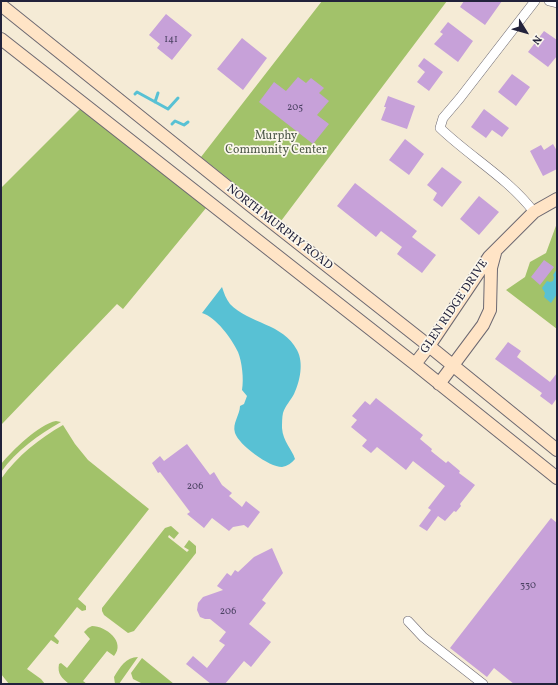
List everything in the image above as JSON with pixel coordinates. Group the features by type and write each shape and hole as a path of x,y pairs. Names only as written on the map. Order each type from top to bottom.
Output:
{"main road":[{"name":"NORTH MURPHY ROAD","path":"1,5 260,214 454,365 557,450"},
{"name":"NORTH MURPHY ROAD","path":"1,38 236,222 557,478"},
{"name":"GLEN RIDGE DRIVE","path":"415,364 430,346 489,256 534,212 557,199"},
{"path":"236,222 250,205"},
{"path":"247,231 260,214"},
{"name":"GLEN RIDGE DRIVE","path":"439,384 483,325 490,310 491,268 495,250"}],"street":[{"path":"534,212 509,185 440,128 443,118 535,1"},
{"path":"550,1 557,3"},
{"path":"408,621 423,637 484,684"}],"green space":[{"name":"Murphy Community Center","path":"322,1 447,1 281,221 201,157"},
{"path":"80,109 206,208 123,309 117,304 1,425 1,188"},
{"path":"557,223 557,329 506,290 525,277 530,262 546,253"},
{"path":"56,421 61,422 28,444 7,464 1,472 1,464 19,445 34,432 49,423"},
{"path":"63,425 75,444 88,460 149,509 78,599 86,606 86,610 82,611 77,607 54,636 59,641 58,644 51,640 27,669 41,679 45,684 9,684 1,674 1,479 14,462 29,448"},
{"path":"171,526 179,533 174,539 169,535 168,537 187,552 189,550 184,547 189,540 196,546 196,553 134,631 128,633 104,615 102,608 165,528"},
{"path":"92,626 103,629 113,636 118,645 117,651 114,656 107,651 83,681 87,684 69,684 59,673 59,664 61,663 67,668 90,639 84,632"},
{"path":"138,657 119,684 115,684 114,677 121,666 130,659"},
{"path":"142,658 174,684 143,684 133,679 131,673"}],"water":[{"path":"557,269 557,294 551,303 544,297 545,293 542,288 547,281 553,281 553,275"},
{"path":"222,287 230,304 238,311 283,334 291,341 299,355 301,366 298,383 282,416 283,433 295,459 286,466 276,466 262,459 248,449 235,433 235,422 240,406 244,404 247,396 242,390 242,366 238,352 223,329 213,319 202,313"}],"building":[{"path":"464,1 502,1 485,25 460,7"},
{"path":"166,14 192,35 172,60 157,48 160,44 149,35"},
{"path":"448,22 473,41 458,62 434,44 443,34 440,32"},
{"path":"544,31 557,40 557,56 548,67 528,52"},
{"path":"242,38 267,58 243,90 217,69"},
{"path":"424,58 443,72 429,91 417,82 425,72 418,66"},
{"path":"512,74 530,87 516,106 498,92"},
{"name":"Murphy Community Center","path":"298,77 306,83 311,78 324,88 319,93 329,101 317,115 329,124 313,144 259,102 274,82 286,91"},
{"path":"388,96 415,106 407,129 381,120"},
{"path":"484,109 509,128 502,137 492,130 486,138 471,127"},
{"path":"405,139 424,154 409,175 389,160"},
{"path":"553,144 557,151 557,169 543,176 530,151 541,145 544,150"},
{"path":"442,167 462,182 442,207 433,200 437,193 427,185"},
{"path":"355,183 417,231 412,237 436,255 422,273 397,254 402,247 381,231 376,237 337,206"},
{"path":"479,196 499,212 479,235 460,219"},
{"path":"544,260 554,267 540,285 531,277"},
{"path":"508,342 521,351 517,357 550,382 557,373 557,398 552,405 540,396 542,393 495,359"},
{"path":"376,398 423,435 420,439 432,449 431,451 446,463 448,461 460,471 459,473 475,485 460,504 461,506 456,512 454,511 445,521 438,516 427,531 419,526 431,510 428,508 445,486 413,461 406,470 377,447 371,453 362,446 367,440 351,427 357,420 352,416 365,401 370,405"},
{"path":"187,444 210,475 214,472 222,485 232,493 229,496 242,507 246,501 260,512 248,528 244,525 233,527 229,531 212,518 204,528 187,514 190,512 160,472 158,473 152,463 160,456 164,461"},
{"path":"551,518 557,523 557,684 514,684 494,668 487,677 450,648"},
{"path":"272,548 283,573 262,600 266,603 249,624 271,642 251,667 244,661 225,684 211,684 186,664 193,656 207,668 225,645 219,641 226,632 210,619 200,617 197,610 198,603 203,597 223,590 217,586 227,573 231,576 235,570 238,572 254,557"}],"waterway":[{"path":"135,94 137,92 168,109 178,98"},
{"path":"155,102 158,93"},
{"path":"172,124 175,121 184,125 188,122"}]}
